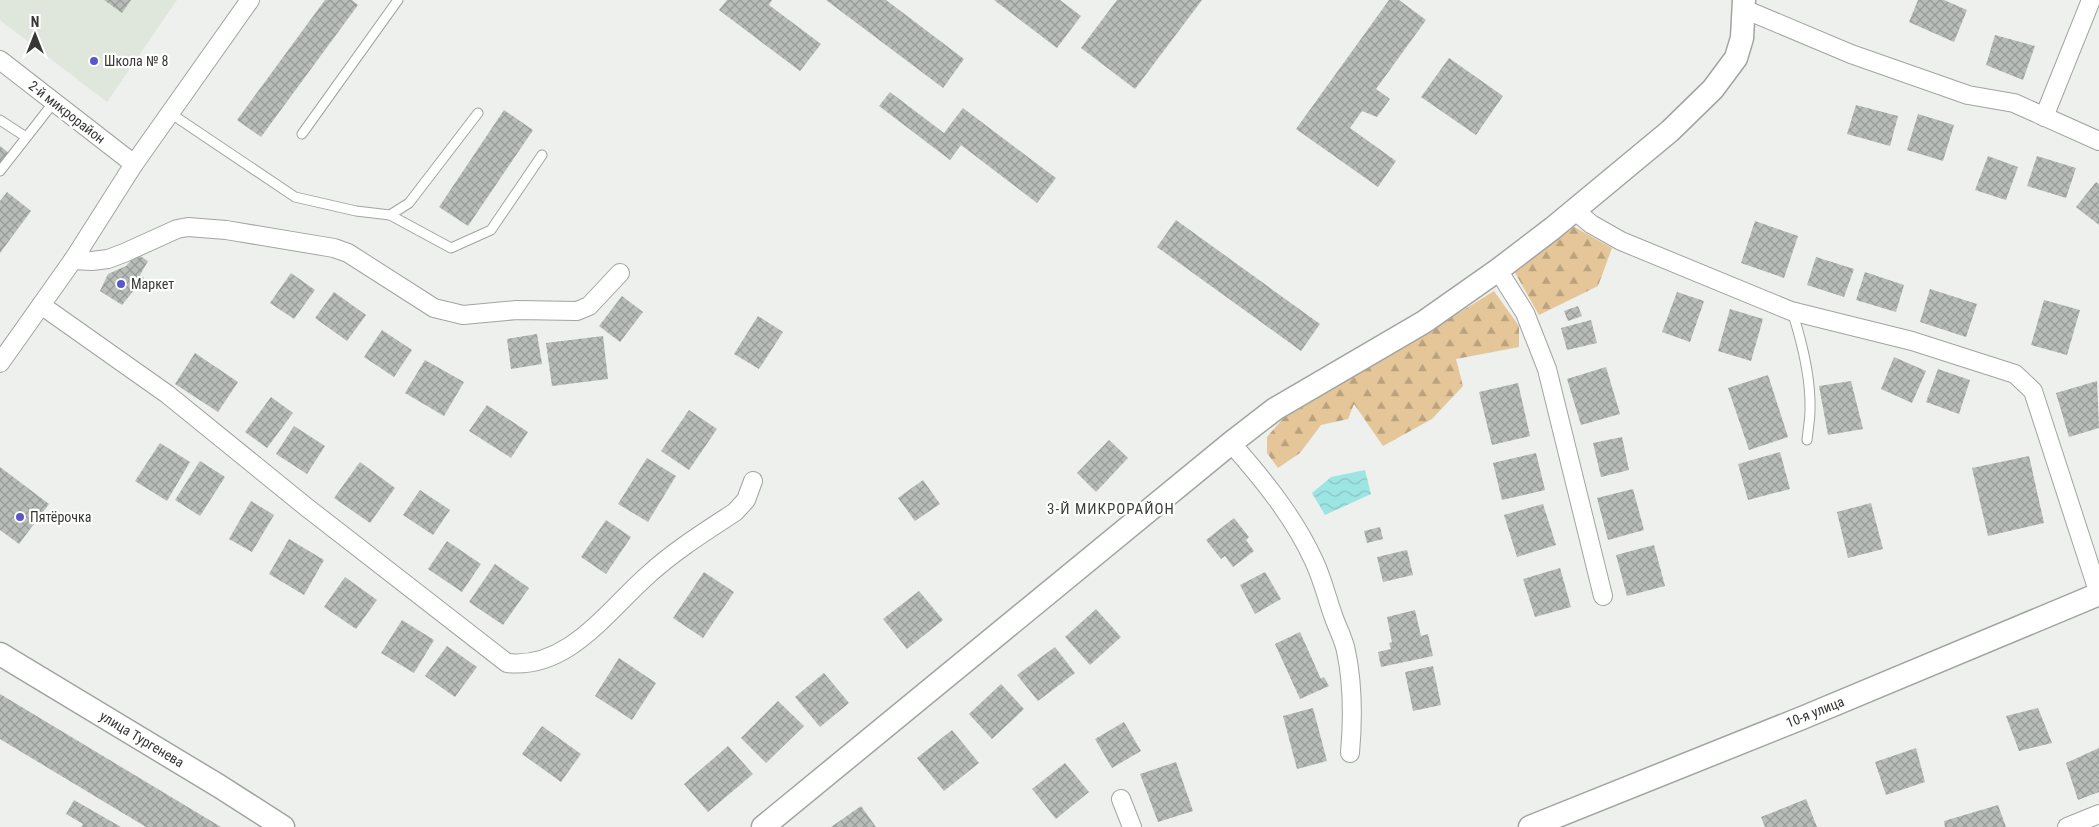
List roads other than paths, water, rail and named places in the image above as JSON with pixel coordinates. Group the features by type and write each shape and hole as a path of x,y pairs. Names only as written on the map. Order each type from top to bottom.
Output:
{"street":[{"path":"0,363 73,260 134,164 250,0"},
{"path":"2044,117 2091,0"},
{"path":"763,827 1231,443 1281,406 1424,322 1498,270 1553,228 1670,131 1713,89 1736,58 1742,38 1744,4 1851,54 1968,95 2014,103 2099,141"},
{"name":"2-й микрорайон","path":"0,60 134,164"},
{"path":"1573,210 1591,224 1621,241 1792,311 1912,341 2015,374 2033,392 2099,594"},
{"path":"73,260 92,261 108,259 177,229 188,227 226,230 334,248 348,253 434,308 463,315 517,310 577,311 589,306 620,272"},
{"path":"1498,270 1525,313 1547,369 1604,596"},
{"path":"41,305 167,394 305,506 507,663 523,665 535,662 571,646 600,622 648,574 735,512 746,500 753,481"},
{"path":"1231,443 1253,468 1294,523 1314,559 1325,587 1346,649 1353,719 1350,753"},
{"name":"10-я улица","path":"1530,827 1802,718 2099,594"},
{"name":"улица Тургенева","path":"0,654 219,786 283,827"},
{"path":"1121,799 1132,827"},
{"path":"2067,827 2099,814"}],"lane":[{"path":"302,134 398,0"},
{"path":"0,170 54,102"},
{"path":"170,113 296,198 390,215 452,248 491,230 542,155"},
{"path":"390,215 409,204 478,113"},
{"path":"0,120 26,137"},
{"path":"1792,311 1810,393 1807,440"}],"water":[{"path":"1365,470 1371,494 1325,515 1312,493 1331,477"}],"place":[{"name":"Школа № 8","path":"94,61"},
{"name":"Маркет","path":"121,284"},
{"name":"Пятёрочка","path":"20,517"}],"district":[{"name":"3-Й МИКРОРАЙОН","path":"1111,509"}]}
